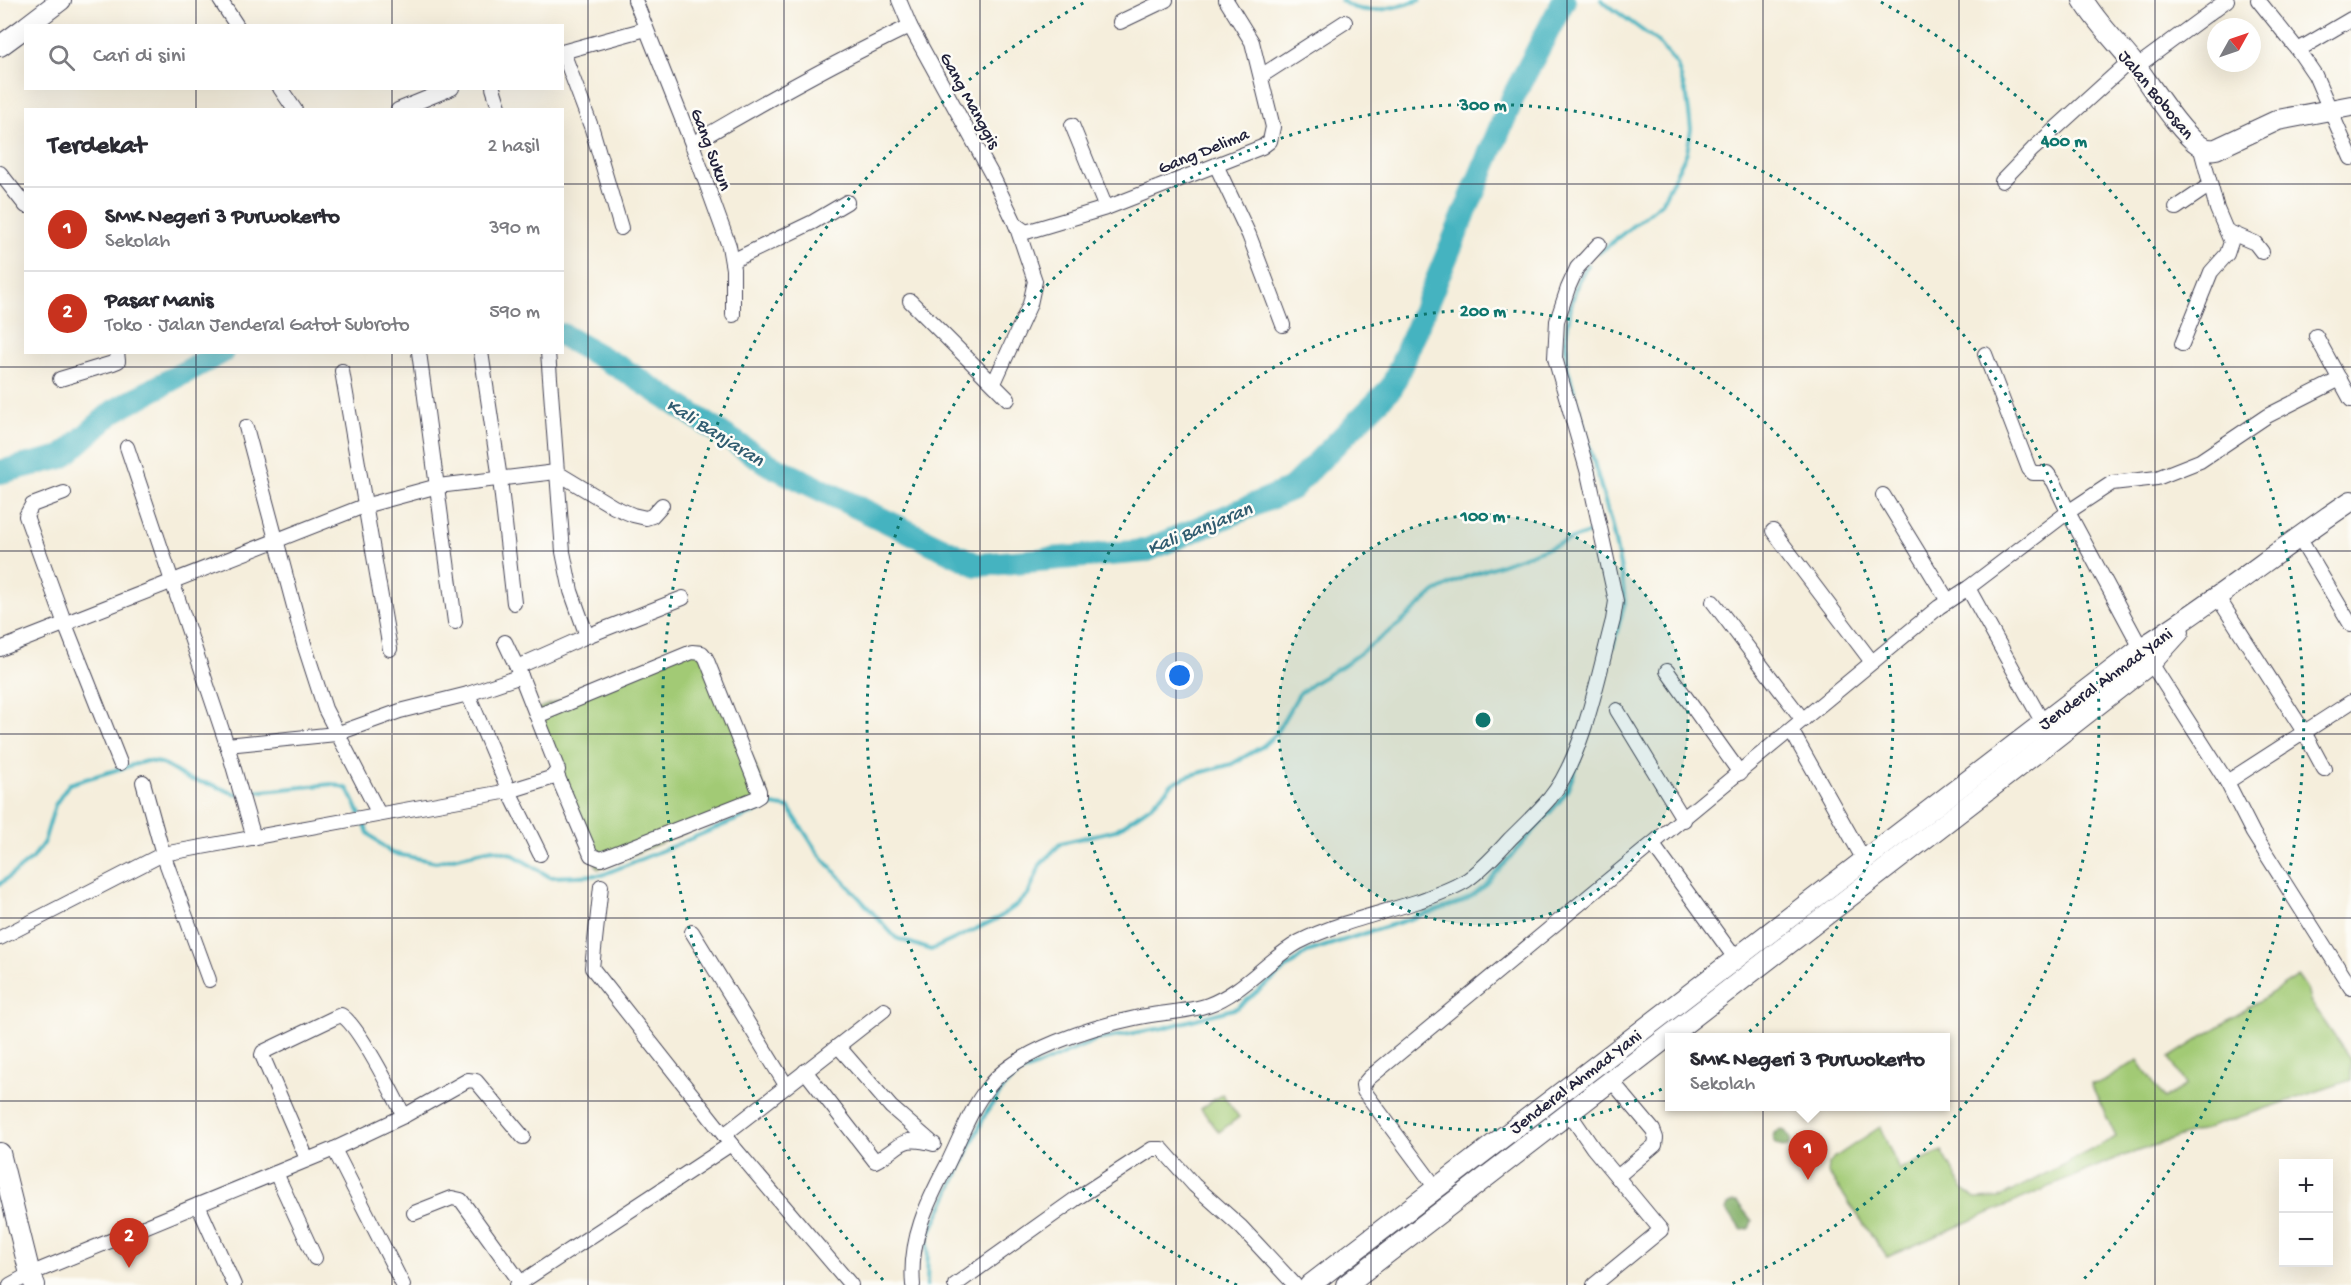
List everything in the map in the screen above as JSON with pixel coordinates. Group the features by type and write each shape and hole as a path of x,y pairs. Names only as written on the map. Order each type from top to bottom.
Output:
{"main road":[{"path":"29,24 61,0"},
{"name":"Jalan Bobosan","path":"2083,0 2096,21 2134,64 2188,135 2200,146 2210,150 2278,120 2351,106"},
{"path":"0,46 24,28"},
{"name":"Jenderal Ahmad Yani","path":"1310,1285 2043,723 2146,655 2172,641 2189,618 2217,596 2298,536 2351,501"},
{"name":"Jenderal Ahmad Yani","path":"1670,1033 2146,655"},
{"name":"Jenderal Ahmad Yani","path":"1346,1285 1665,1037"},
{"path":"1621,1046 1634,1062"},
{"path":"0,1153 33,1280"},
{"path":"1468,1163 1481,1180"}],"street":[{"path":"220,0 236,24"},
{"name":"Gang Sukun","path":"635,0 692,144 729,246 732,261 733,315"},
{"name":"Gang Manggis","path":"898,0 1015,221 1035,281 1030,304 994,383"},
{"path":"1120,22 1166,0"},
{"name":"Gang Delima","path":"1015,221 1026,232 1033,232 1106,208 1262,147 1269,141 1273,127 1252,42 1226,0"},
{"path":"2002,181 2033,148 2134,64 2227,0"},
{"path":"2258,0 2315,75 2351,158"},
{"path":"2298,50 2351,19"},
{"path":"1261,76 1345,22"},
{"path":"692,144 805,79 910,26"},
{"path":"564,52 646,28"},
{"path":"564,55 592,129 621,228"},
{"path":"281,90 294,108"},
{"path":"494,90 499,108"},
{"path":"402,108 436,92"},
{"path":"1072,125 1106,208"},
{"path":"2182,344 2211,272 2227,254 2230,242 2217,209 2200,146"},
{"path":"1216,165 1249,235 1283,325"},
{"path":"0,173 24,203"},
{"path":"2176,208 2210,185"},
{"path":"732,261 813,222 847,202"},
{"path":"2227,231 2255,243 2262,252"},
{"path":"913,1285 915,1247 927,1203 963,1130 990,1085 1000,1075 1036,1051 1101,1025 1207,1005 1233,992 1299,942 1330,928 1387,912 1440,893 1465,881 1478,871 1550,797 1562,780 1578,743 1613,620 1616,601 1588,473 1555,358 1557,321 1568,288 1577,268 1599,244"},
{"path":"910,301 1008,399"},
{"path":"2316,336 2351,400"},
{"path":"60,379 118,361 117,354"},
{"path":"419,354 455,622"},
{"path":"481,354 500,479 514,603"},
{"path":"548,354 563,552 571,591 587,636"},
{"path":"1985,354 2029,469 2033,473 2050,475 2146,655 2227,782 2253,833 2351,988"},
{"path":"342,371 390,649"},
{"path":"1436,1188 1364,1091 1364,1085 1872,662 1948,601 2068,512 2112,483 2157,478 2200,461 2267,416 2340,379"},
{"path":"246,427 304,644 325,709 377,815"},
{"path":"127,447 227,745 254,838"},
{"path":"0,649 364,506 438,486 556,472 614,507 633,515 652,516 662,505"},
{"path":"64,493 32,506 26,516 65,624 120,763"},
{"path":"1883,495 1948,601"},
{"path":"1773,531 1872,662"},
{"path":"2298,536 2351,625"},
{"path":"1968,588 2043,723"},
{"path":"2217,596 2304,732 2324,769"},
{"path":"227,745 336,734 400,711 468,694 519,672 587,636 683,598"},
{"path":"1713,602 1803,720"},
{"path":"505,642 558,770 556,774 591,855 601,859 759,796 706,658 702,653 692,652 537,716"},
{"path":"1667,671 1740,772"},
{"path":"468,694 509,791 540,854"},
{"path":"2227,782 2351,702"},
{"path":"1617,710 1684,820"},
{"path":"1791,730 1864,860"},
{"path":"0,938 163,854 509,791 556,774"},
{"path":"143,782 163,854 209,980"},
{"path":"1653,845 1735,958"},
{"path":"601,886 592,968 728,1139 851,1285"},
{"path":"692,932 786,1085"},
{"path":"414,1213 452,1198 461,1200 519,1284 728,1139 786,1085 884,1010"},
{"path":"307,1159 262,1055 263,1052 334,1018 341,1015 348,1021 374,1060 404,1116"},
{"path":"838,1046 891,1107 934,1144 952,1155"},
{"path":"805,1071 875,1161 909,1140 917,1139 934,1144"},
{"path":"10,1285 33,1280 198,1205 334,1149 404,1116 471,1079 476,1081 523,1137"},
{"path":"1611,1080 1653,1130 1656,1138 1654,1145 1617,1177"},
{"path":"1569,1113 1617,1177 1661,1230 1594,1285"},
{"path":"955,1285 1074,1200 1152,1149 1158,1148 1162,1149 1208,1199 1241,1227 1295,1285"},
{"path":"334,1149 403,1285"},
{"path":"276,1173 315,1258"},
{"path":"198,1205 234,1285"}],"green space":[{"path":"702,641 769,798 598,869 535,710"},
{"path":"2298,976 2307,989 2310,1001 2351,1060 2351,1080 2114,1159 1887,1257 1828,1173 1829,1163 1834,1158 1880,1127 1899,1170 1942,1151 1963,1188 1975,1199 1999,1198 2116,1137 2091,1084 2103,1082 2138,1060 2164,1099 2186,1085 2169,1058"},
{"path":"1222,1094 1239,1117 1219,1132 1201,1109"},
{"path":"1779,1130 1785,1131 1791,1139 1789,1146 1782,1147 1775,1142 1774,1133"},
{"path":"1733,1202 1737,1202 1752,1221 1749,1229 1742,1230 1726,1210"}],"waterway":[{"path":"1341,0 1349,6 1369,10 1390,8 1420,0"},
{"name":"Kali Banjaran","path":"564,336 624,370 770,465 977,565 1145,551 1291,489 1392,387 1514,95 1564,0"},
{"path":"1599,253 1662,202 1687,152 1691,129 1687,97 1677,65 1658,42 1601,0"},
{"path":"1588,265 1578,281 1571,305 1566,336 1567,366 1611,523 1622,575 1625,602 1613,646"},
{"name":"Kali Banjaran","path":"0,472 62,457 114,411 218,354"},
{"path":"363,821 368,833 391,853 436,862 492,849 512,854 550,877 602,875 773,805 789,808 818,853 896,938 931,950 997,919 1017,905 1029,893 1040,865 1061,843 1116,830 1152,805 1173,783 1188,776 1232,764 1263,746 1275,735 1299,694 1344,665 1398,625 1435,592 1463,578 1589,533"},
{"path":"0,884 33,858 44,842 55,805 69,784 146,761 161,763 188,779 213,785 235,794 332,784 348,789 360,814"},
{"path":"927,1285 928,1238 986,1113 1004,1087 1019,1074 1096,1040 1163,1028 1237,1008 1307,952 1460,903 1485,886 1560,801 1568,789 1578,762"}],"place":[{"name":"SMK Negeri 3 Purwokerto","path":"1808,1180"},
{"name":"Pasar Manis","path":"129,1268"}]}
